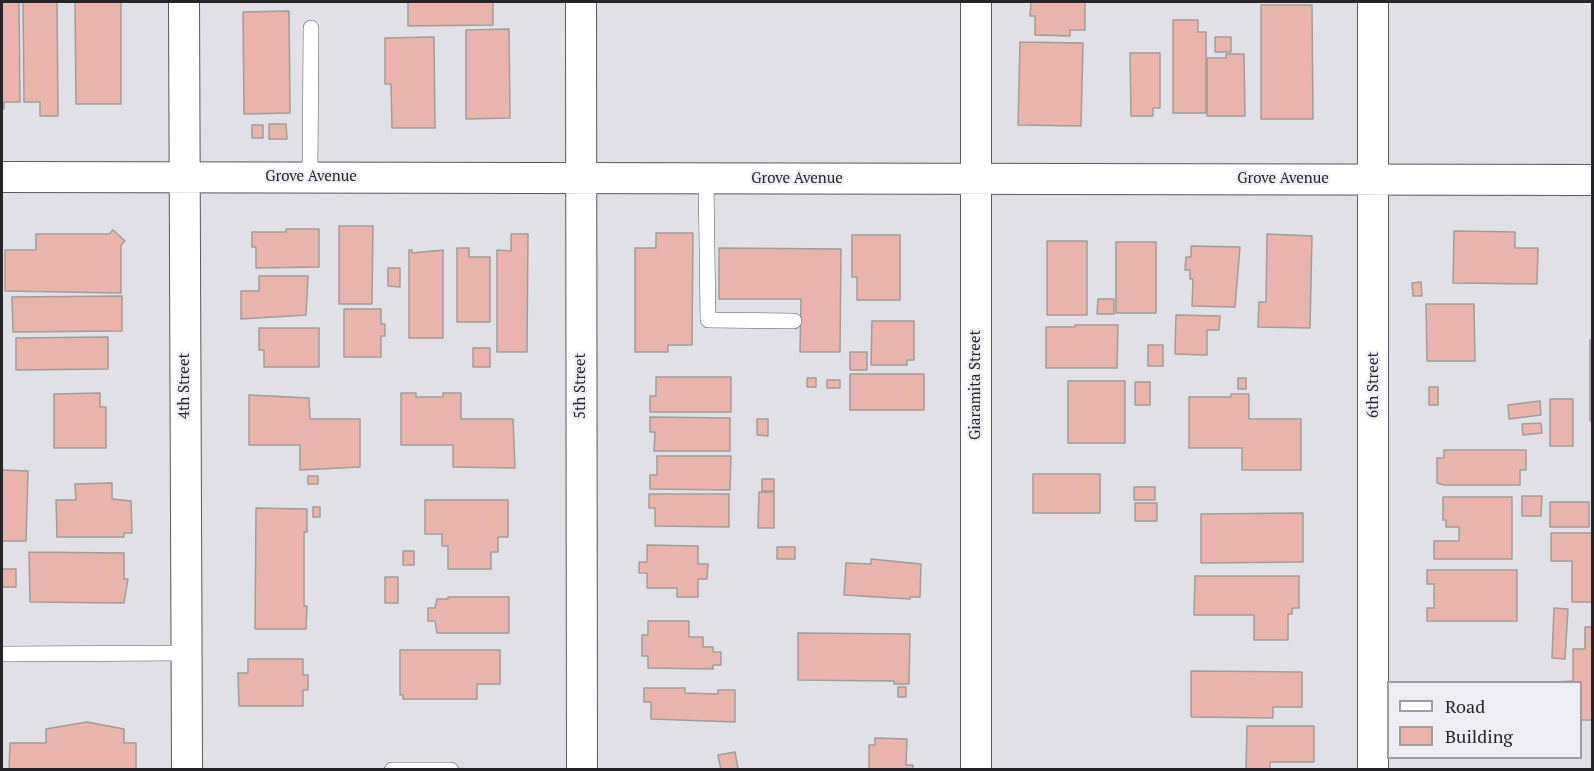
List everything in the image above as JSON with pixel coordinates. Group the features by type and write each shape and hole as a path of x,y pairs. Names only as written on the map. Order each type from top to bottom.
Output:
{"street":[{"name":"4th Street","path":"184,2 187,770"},
{"name":"5th Street","path":"581,2 582,770"},
{"name":"Giaramita Street","path":"976,2 976,770"},
{"name":"6th Street","path":"1373,2 1373,770"},
{"name":"Grove Avenue","path":"2,177 1593,180"}],"lane":[{"path":"310,177 311,28"},
{"path":"706,179 708,320 794,321"},
{"path":"2,654 187,653"},
{"path":"392,770 452,770"}],"building":[{"path":"2,2 19,2 20,102 4,102 4,109 2,109"},
{"path":"23,2 57,2 58,116 40,116 40,102 24,102"},
{"path":"75,2 121,2 121,104 76,104"},
{"path":"408,2 493,2 493,25 408,26"},
{"path":"1031,2 1085,2 1085,30 1070,30 1070,36 1035,35 1035,16 1030,16"},
{"path":"1261,5 1312,5 1313,119 1261,119"},
{"path":"289,11 290,113 244,114 243,12"},
{"path":"1173,20 1198,20 1198,32 1206,32 1206,113 1173,113"},
{"path":"509,29 510,118 466,119 466,30"},
{"path":"434,37 435,128 392,128 391,84 385,84 385,38"},
{"path":"1215,37 1231,37 1231,52 1215,52"},
{"path":"1020,42 1083,43 1081,126 1018,125"},
{"path":"1130,53 1160,53 1160,108 1153,108 1153,116 1131,116"},
{"path":"1226,54 1244,54 1245,116 1207,116 1207,58 1226,58"},
{"path":"269,124 286,124 287,139 269,139"},
{"path":"252,125 263,125 263,138 252,138"},
{"path":"339,226 373,226 372,304 339,304"},
{"path":"286,229 319,229 319,267 256,268 256,247 252,247 252,232 286,232"},
{"path":"113,230 125,241 121,245 121,293 5,291 5,250 36,250 36,234 109,234"},
{"path":"1454,231 1515,232 1515,248 1538,248 1537,284 1453,283"},
{"path":"656,233 693,233 692,345 668,345 668,352 635,352 635,248 656,248"},
{"path":"511,234 528,234 527,352 497,352 497,250 511,251"},
{"path":"1267,234 1312,236 1310,328 1258,327 1259,302 1266,302"},
{"path":"852,235 900,235 900,300 857,300 857,277 852,277"},
{"path":"1047,241 1087,241 1087,315 1047,315"},
{"path":"1116,242 1156,242 1156,313 1116,313"},
{"path":"1191,246 1240,247 1235,307 1192,306 1193,279 1190,279 1190,270 1185,270 1186,257 1191,257"},
{"path":"457,248 469,248 469,257 490,257 490,322 457,322"},
{"path":"719,248 841,249 840,352 800,352 801,299 719,299"},
{"path":"409,250 412,250 412,253 443,250 443,338 409,338"},
{"path":"388,268 400,268 400,287 388,286"},
{"path":"259,276 308,276 306,315 241,319 241,291 259,291"},
{"path":"1421,282 1422,296 1413,296 1412,283"},
{"path":"122,296 122,331 13,332 12,297"},
{"path":"1098,299 1114,299 1114,314 1097,314"},
{"path":"1426,304 1474,304 1475,361 1427,361"},
{"path":"344,309 381,309 381,324 385,324 385,336 381,336 381,357 344,357"},
{"path":"1176,315 1220,316 1219,330 1207,330 1207,355 1175,354"},
{"path":"872,321 914,321 914,360 907,360 907,365 871,365"},
{"path":"1075,325 1118,325 1117,368 1046,368 1046,327 1075,327"},
{"path":"259,328 319,328 319,367 264,367 264,350 259,350"},
{"path":"108,337 108,369 16,370 16,338"},
{"path":"1590,340 1592,340 1592,421 1590,421"},
{"path":"1148,345 1163,345 1163,366 1148,366"},
{"path":"473,348 490,348 490,367 473,367"},
{"path":"850,352 867,352 867,370 850,370"},
{"path":"850,374 924,374 924,410 850,410"},
{"path":"656,377 731,377 731,412 650,412 650,396 656,396"},
{"path":"807,378 816,378 816,387 807,387"},
{"path":"1238,378 1246,378 1246,389 1238,389"},
{"path":"827,380 840,380 840,388 827,388"},
{"path":"1068,381 1125,381 1125,443 1068,443"},
{"path":"1135,382 1150,382 1150,405 1135,405"},
{"path":"1429,387 1438,387 1438,405 1429,405"},
{"path":"100,393 100,407 106,407 106,448 54,448 54,394"},
{"path":"401,393 416,393 416,397 443,397 443,393 461,393 461,419 513,419 515,468 453,467 453,445 401,445"},
{"path":"1231,394 1249,394 1249,419 1301,419 1301,470 1242,470 1242,448 1189,448 1189,397 1231,397"},
{"path":"249,395 309,398 310,419 360,419 360,467 300,470 300,445 249,445"},
{"path":"1550,399 1573,399 1573,446 1550,446"},
{"path":"1540,401 1541,415 1509,419 1508,405"},
{"path":"650,417 730,418 730,451 654,451 655,432 650,432"},
{"path":"757,419 768,419 768,436 757,435"},
{"path":"1541,423 1542,433 1523,435 1522,424"},
{"path":"1444,450 1526,450 1526,470 1520,470 1520,485 1444,485 1437,483 1437,458 1444,458"},
{"path":"657,456 731,456 730,490 650,489 650,475 657,475"},
{"path":"2,470 28,471 26,541 2,541"},
{"path":"1033,474 1100,474 1100,513 1033,513"},
{"path":"308,476 318,476 318,484 308,484"},
{"path":"762,479 774,479 774,491 762,491"},
{"path":"112,483 112,499 131,501 132,533 124,533 124,537 57,537 56,500 76,500 75,484"},
{"path":"1134,487 1155,487 1155,500 1134,500"},
{"path":"759,492 774,492 774,528 758,528"},
{"path":"649,494 729,494 729,527 655,526 655,508 649,508"},
{"path":"1522,496 1542,496 1541,516 1522,516"},
{"path":"1443,497 1512,497 1512,559 1434,559 1434,541 1459,541 1459,527 1446,527 1446,520 1443,520"},
{"path":"425,500 508,500 508,537 498,537 498,552 491,552 491,569 448,569 448,546 442,546 442,534 425,534"},
{"path":"1550,502 1589,502 1589,527 1550,527"},
{"path":"1135,503 1157,503 1157,521 1135,521"},
{"path":"313,507 320,507 320,517 313,517"},
{"path":"256,508 307,509 307,532 304,532 306,629 255,629"},
{"path":"1303,513 1303,562 1201,563 1201,514"},
{"path":"1551,533 1592,533 1592,602 1572,602 1572,561 1551,561"},
{"path":"647,545 698,546 698,564 708,564 707,579 698,579 698,597 677,597 677,588 647,588 647,573 639,573 639,562 647,562"},
{"path":"777,547 795,547 795,559 777,559"},
{"path":"403,551 414,551 414,565 403,565"},
{"path":"29,552 124,553 124,579 128,579 124,603 30,602"},
{"path":"871,559 921,564 920,597 910,597 910,599 844,595 846,563 871,564"},
{"path":"2,569 16,569 16,587 2,587"},
{"path":"1427,570 1517,570 1517,621 1427,621 1427,608 1434,608 1434,584 1427,584"},
{"path":"1195,576 1299,576 1299,608 1292,608 1292,614 1288,614 1288,640 1254,640 1254,615 1194,615"},
{"path":"385,577 398,577 398,603 385,603"},
{"path":"448,597 509,597 509,633 437,633 435,621 428,621 428,608 435,608 437,599 448,599"},
{"path":"1554,608 1568,609 1565,659 1552,658"},
{"path":"648,621 689,621 689,637 703,637 703,647 713,647 713,652 721,652 721,665 713,665 713,669 648,668 648,656 642,656 642,635 648,635"},
{"path":"1585,627 1592,627 1592,720 1582,720 1582,681 1573,681 1573,649 1585,649"},
{"path":"798,633 910,634 909,684 894,684 894,681 798,680"},
{"path":"400,650 500,650 500,684 477,684 477,699 403,699 403,695 400,695"},
{"path":"248,659 303,659 303,675 308,675 308,690 303,690 303,706 239,706 238,673 248,673"},
{"path":"1191,671 1302,672 1302,707 1273,707 1273,718 1191,717"},
{"path":"898,687 906,687 906,697 898,697"},
{"path":"644,688 685,688 685,693 718,694 718,690 735,690 735,722 651,719 651,702 644,702"},
{"path":"87,722 124,729 124,743 136,743 136,770 9,770 10,743 46,743 46,729"},
{"path":"1247,726 1314,726 1314,762 1270,762 1270,770 1246,770"},
{"path":"875,738 907,739 906,765 913,765 913,770 869,770 869,745 875,745"},
{"path":"735,752 738,769 721,770 718,755"}]}
